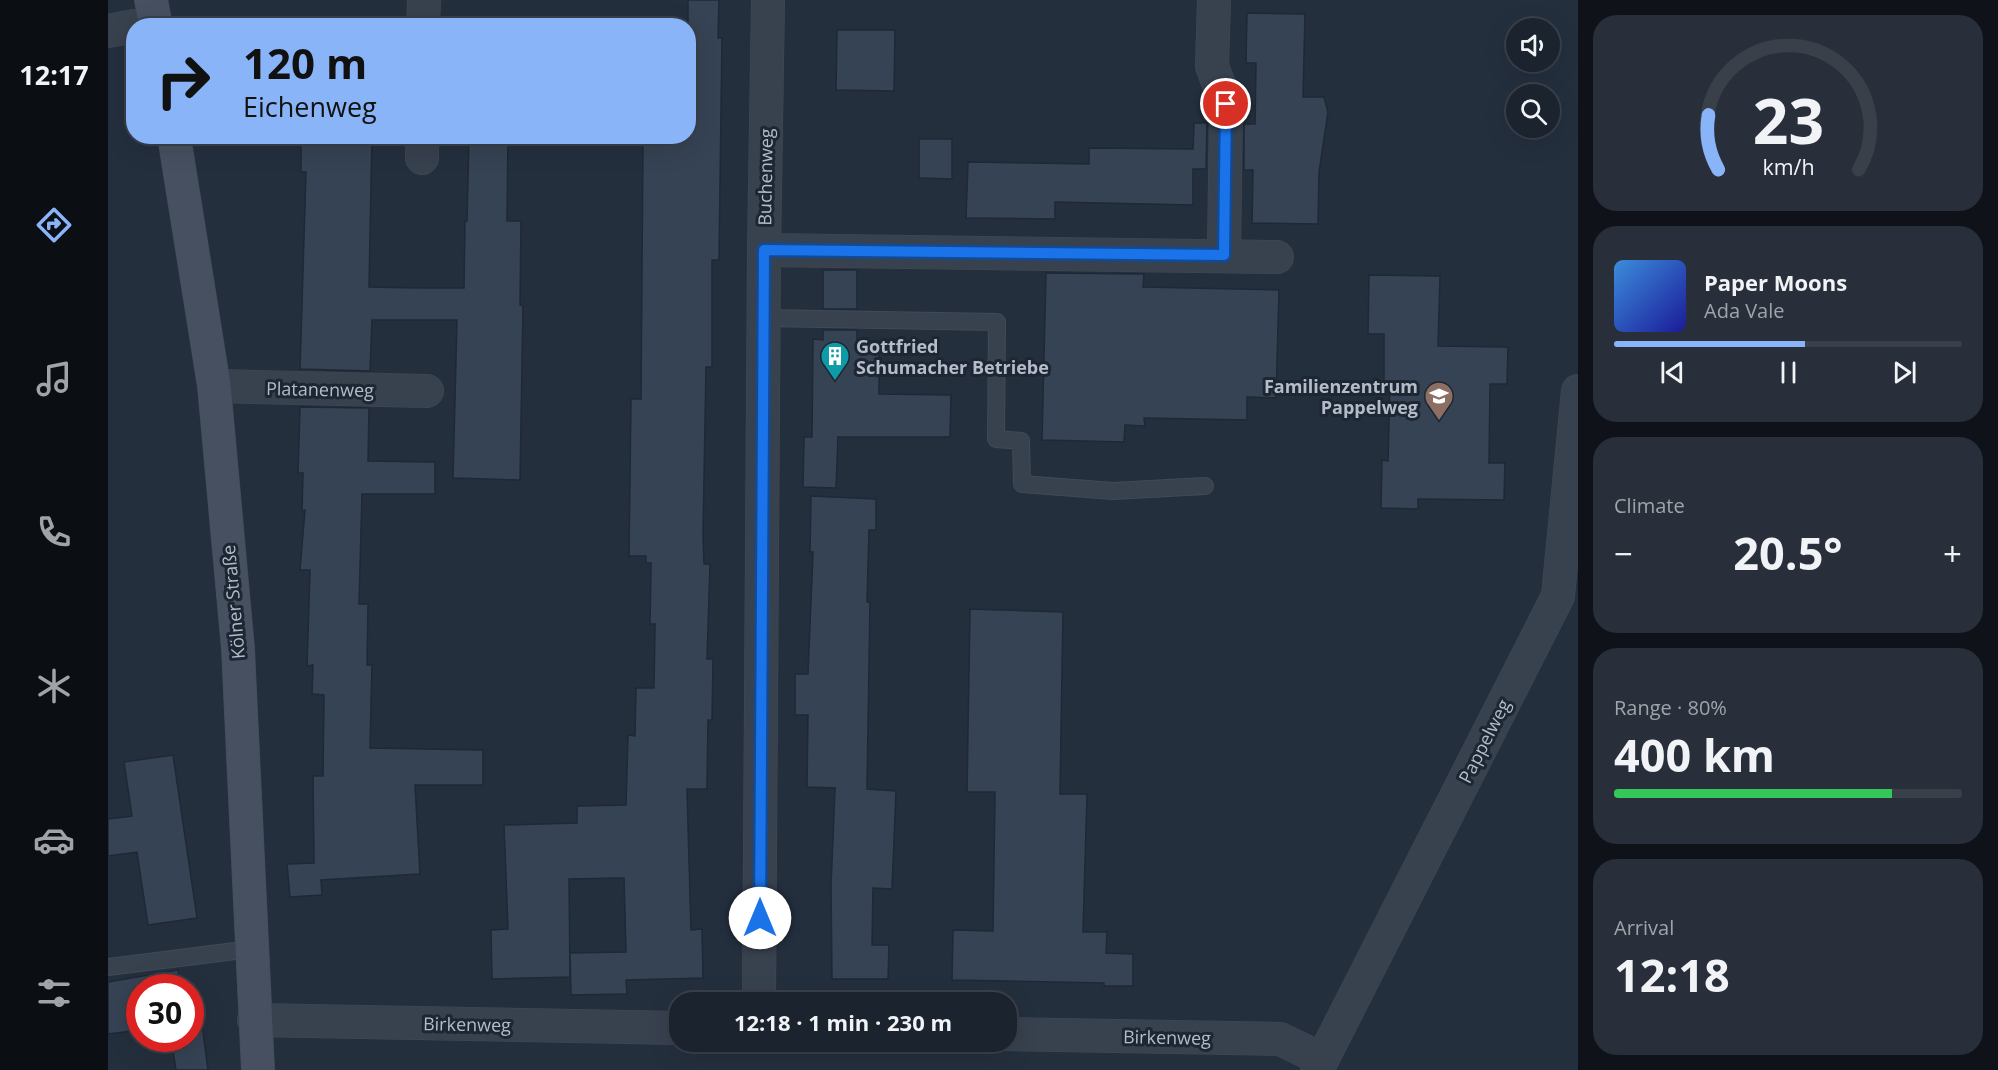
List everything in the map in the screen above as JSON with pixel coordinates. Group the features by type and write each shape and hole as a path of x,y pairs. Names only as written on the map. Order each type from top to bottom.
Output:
{"street":[{"path":"423,18 424,0"},
{"name":"Buchenweg","path":"759,992 763,318 768,0"},
{"path":"1214,0 1212,66 1226,104 1224,255"},
{"path":"108,31 126,26"},
{"name":"Kölner Straße","path":"175,144 214,386 238,649 258,1070"},
{"path":"764,250 1277,257"},
{"name":"Platanenweg","path":"214,386 427,391"},
{"name":"Pappelweg","path":"1320,1064 1558,596 1578,391"},
{"name":"Birkenweg","path":"254,1020 669,1028"},
{"name":"Birkenweg","path":"1017,1034 1280,1039 1320,1064"}],"lane":[{"path":"763,318 997,322 996,439 1021,441 1022,484 1113,491 1205,486"},
{"path":"108,967 251,949"}],"building":[{"path":"688,0 719,0 718,38 722,38 719,260 712,260 712,367 706,367 703,534 704,564 710,564 707,659 713,659 712,720 708,720 707,789 687,789 691,930 702,929 703,978 626,980 627,994 571,995 570,953 626,952 624,878 569,879 570,977 492,979 491,930 508,929 504,825 577,823 577,806 626,805 628,735 635,736 636,688 654,688 655,624 650,624 651,563 646,563 646,556 629,556 631,399 641,399 643,144 696,144 696,18 688,18"},
{"path":"1247,13 1305,14 1303,97 1324,97 1328,112 1319,172 1318,224 1252,223 1253,170 1244,170 1244,124 1255,124 1256,63 1246,63"},
{"path":"837,30 895,30 894,91 836,90"},
{"path":"1194,123 1207,123 1206,169 1193,169 1193,205 1055,202 1055,219 966,218 968,162 1089,164 1089,148 1193,149"},
{"path":"919,139 952,139 952,179 919,178"},
{"path":"301,144 372,144 369,287 464,288 469,144 508,144 507,221 521,221 520,305 523,306 520,480 453,478 457,320 372,320 370,371 300,369 306,172 301,172"},
{"path":"823,270 857,270 857,309 823,309"},
{"path":"1046,273 1144,274 1143,287 1279,290 1276,398 1247,397 1247,420 1144,418 1145,426 1125,425 1124,442 1042,440"},
{"name":"Familienzentrum Pappelweg","path":"1369,275 1440,276 1438,346 1508,347 1507,384 1490,384 1489,463 1505,463 1504,500 1418,499 1418,509 1381,508 1382,460 1388,461 1390,382 1384,382 1384,334 1368,334"},
{"path":"823,330 857,330 857,341 879,341 879,394 951,395 950,437 838,437 836,488 803,487 804,437 812,437 813,339 823,340"},
{"path":"300,407 369,408 368,461 435,462 435,494 362,494 359,604 368,604 367,665 372,665 370,748 483,750 483,785 415,785 420,874 321,880 322,895 290,897 287,864 314,863 313,776 323,776 324,695 312,694 313,665 307,666 310,570 300,570 305,510 302,511 303,473 298,473"},
{"path":"811,496 876,499 876,530 869,530 867,789 896,791 892,889 873,888 872,945 889,945 888,979 832,979 831,886 835,788 807,787 808,715 795,715 795,674 808,674 813,552 810,552"},
{"path":"970,609 1063,612 1060,794 1087,794 1083,932 1107,932 1106,953 1133,954 1133,986 1104,986 1104,983 952,980 953,930 993,931 995,792 967,792"},
{"path":"173,755 197,918 148,925 137,852 108,856 108,819 132,816 124,762"},
{"path":"178,970 178,974 155,974"},
{"path":"126,979 126,1032 108,1034 108,982"},
{"path":"204,1040 208,1070 176,1070 173,1052 204,1052"}],"place":[{"name":"Gottfried Schumacher Betriebe","path":"835,382"},
{"name":"Familienzentrum Pappelweg","path":"1439,422"}],"route":[{"path":"760,918 764,250 1224,255 1226,104"}]}
